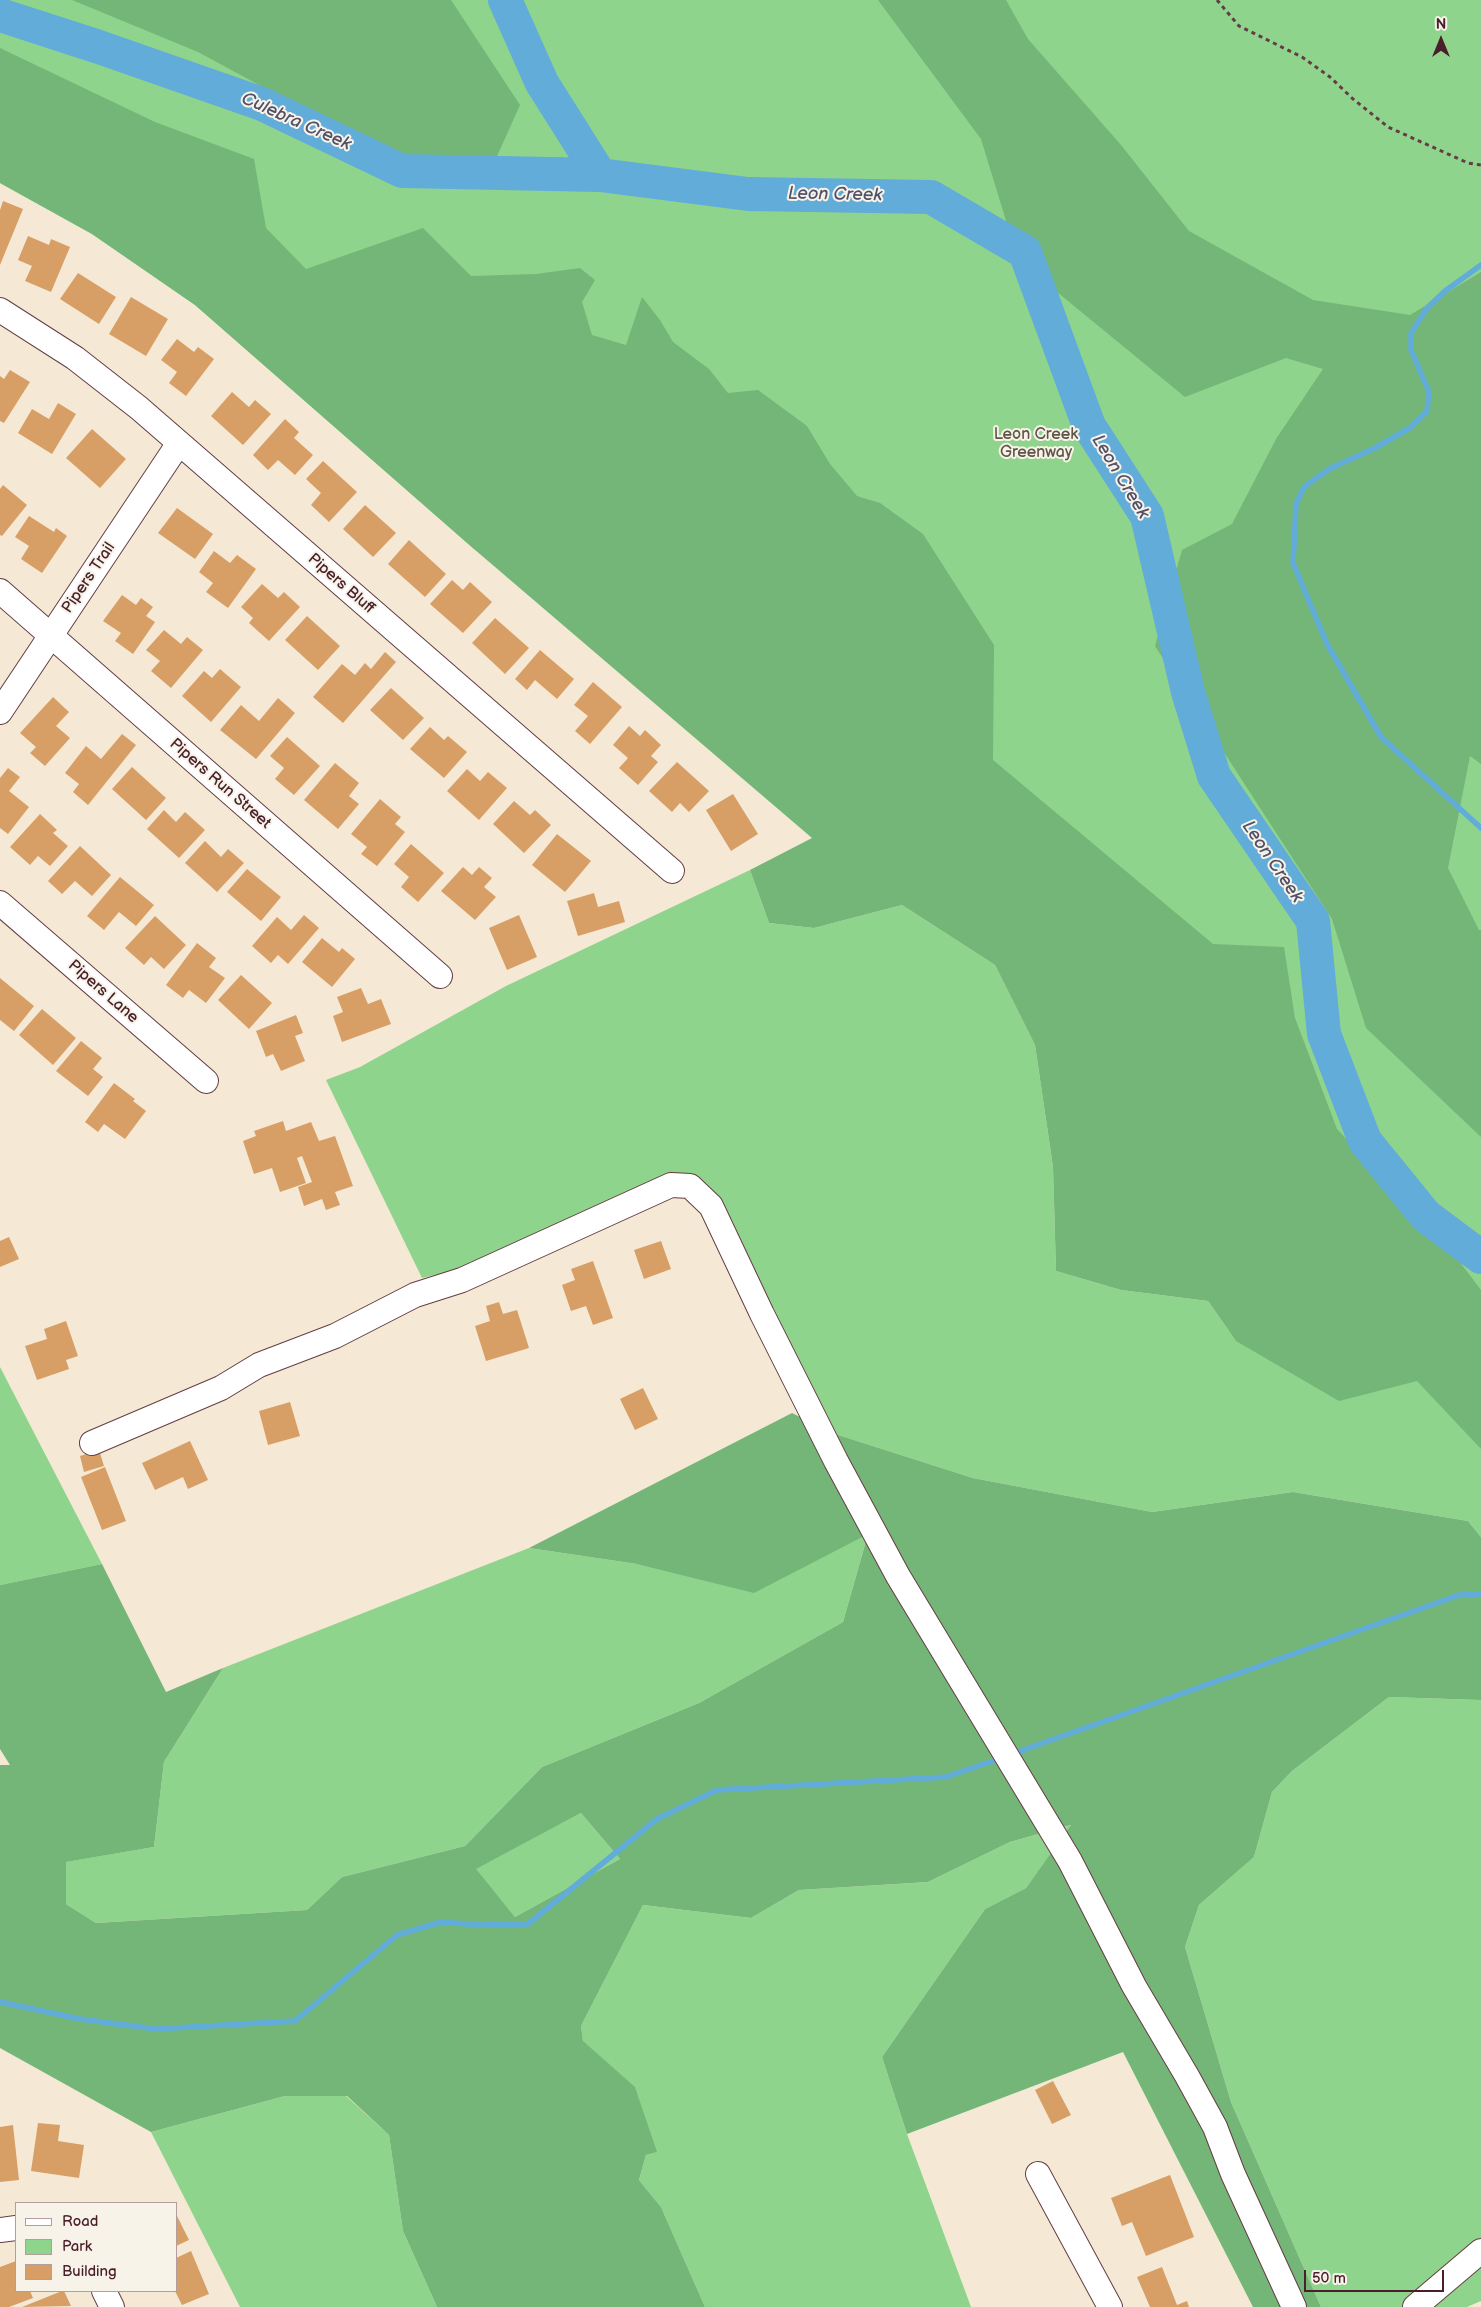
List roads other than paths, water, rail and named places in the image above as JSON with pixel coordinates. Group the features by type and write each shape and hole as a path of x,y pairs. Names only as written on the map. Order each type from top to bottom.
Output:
{"street":[{"name":"Pipers Bluff","path":"0,310 75,358 139,408 672,871"},
{"name":"Pipers Trail","path":"0,712 179,444"},
{"name":"Pipers Run Street","path":"0,591 440,976"},
{"name":"Pipers Lane","path":"0,903 206,1081"},
{"path":"92,1444 221,1388 259,1365 335,1336 415,1295 462,1280 671,1184 690,1186 711,1206 762,1314 836,1461 893,1567 1070,1861 1134,1986 1206,2110 1294,2307"},
{"path":"1038,2174 1110,2307"},
{"path":"0,2230 15,2228"},
{"path":"1415,2307 1481,2251"},
{"path":"104,2292 112,2307"}],"waterway":[{"name":"Leon Creek","path":"505,0 542,83 600,175"},
{"name":"Leon Creek","path":"0,15 99,47 262,104 402,171 600,175 748,194 931,197 1025,252 1089,426 1147,516 1188,692 1214,776 1313,921 1324,1034 1365,1141 1426,1216 1481,1257"},
{"path":"1481,265 1445,291 1427,308 1411,333 1411,350 1429,392 1427,411 1411,427 1375,448 1329,469 1304,487 1296,504 1293,563 1327,644 1381,737 1481,828"},
{"path":"1012,1754 1459,1595 1481,1594"},
{"path":"0,2002 80,2019 156,2029 295,2021 397,1935 441,1922 481,1925 528,1924 657,1819 717,1790 946,1777 1001,1758"}],"water label":[{"name":"Culebra Creek","path":"296,122"}],"park label":[{"name":"Leon Creek Greenway","path":"1036,444"}]}
